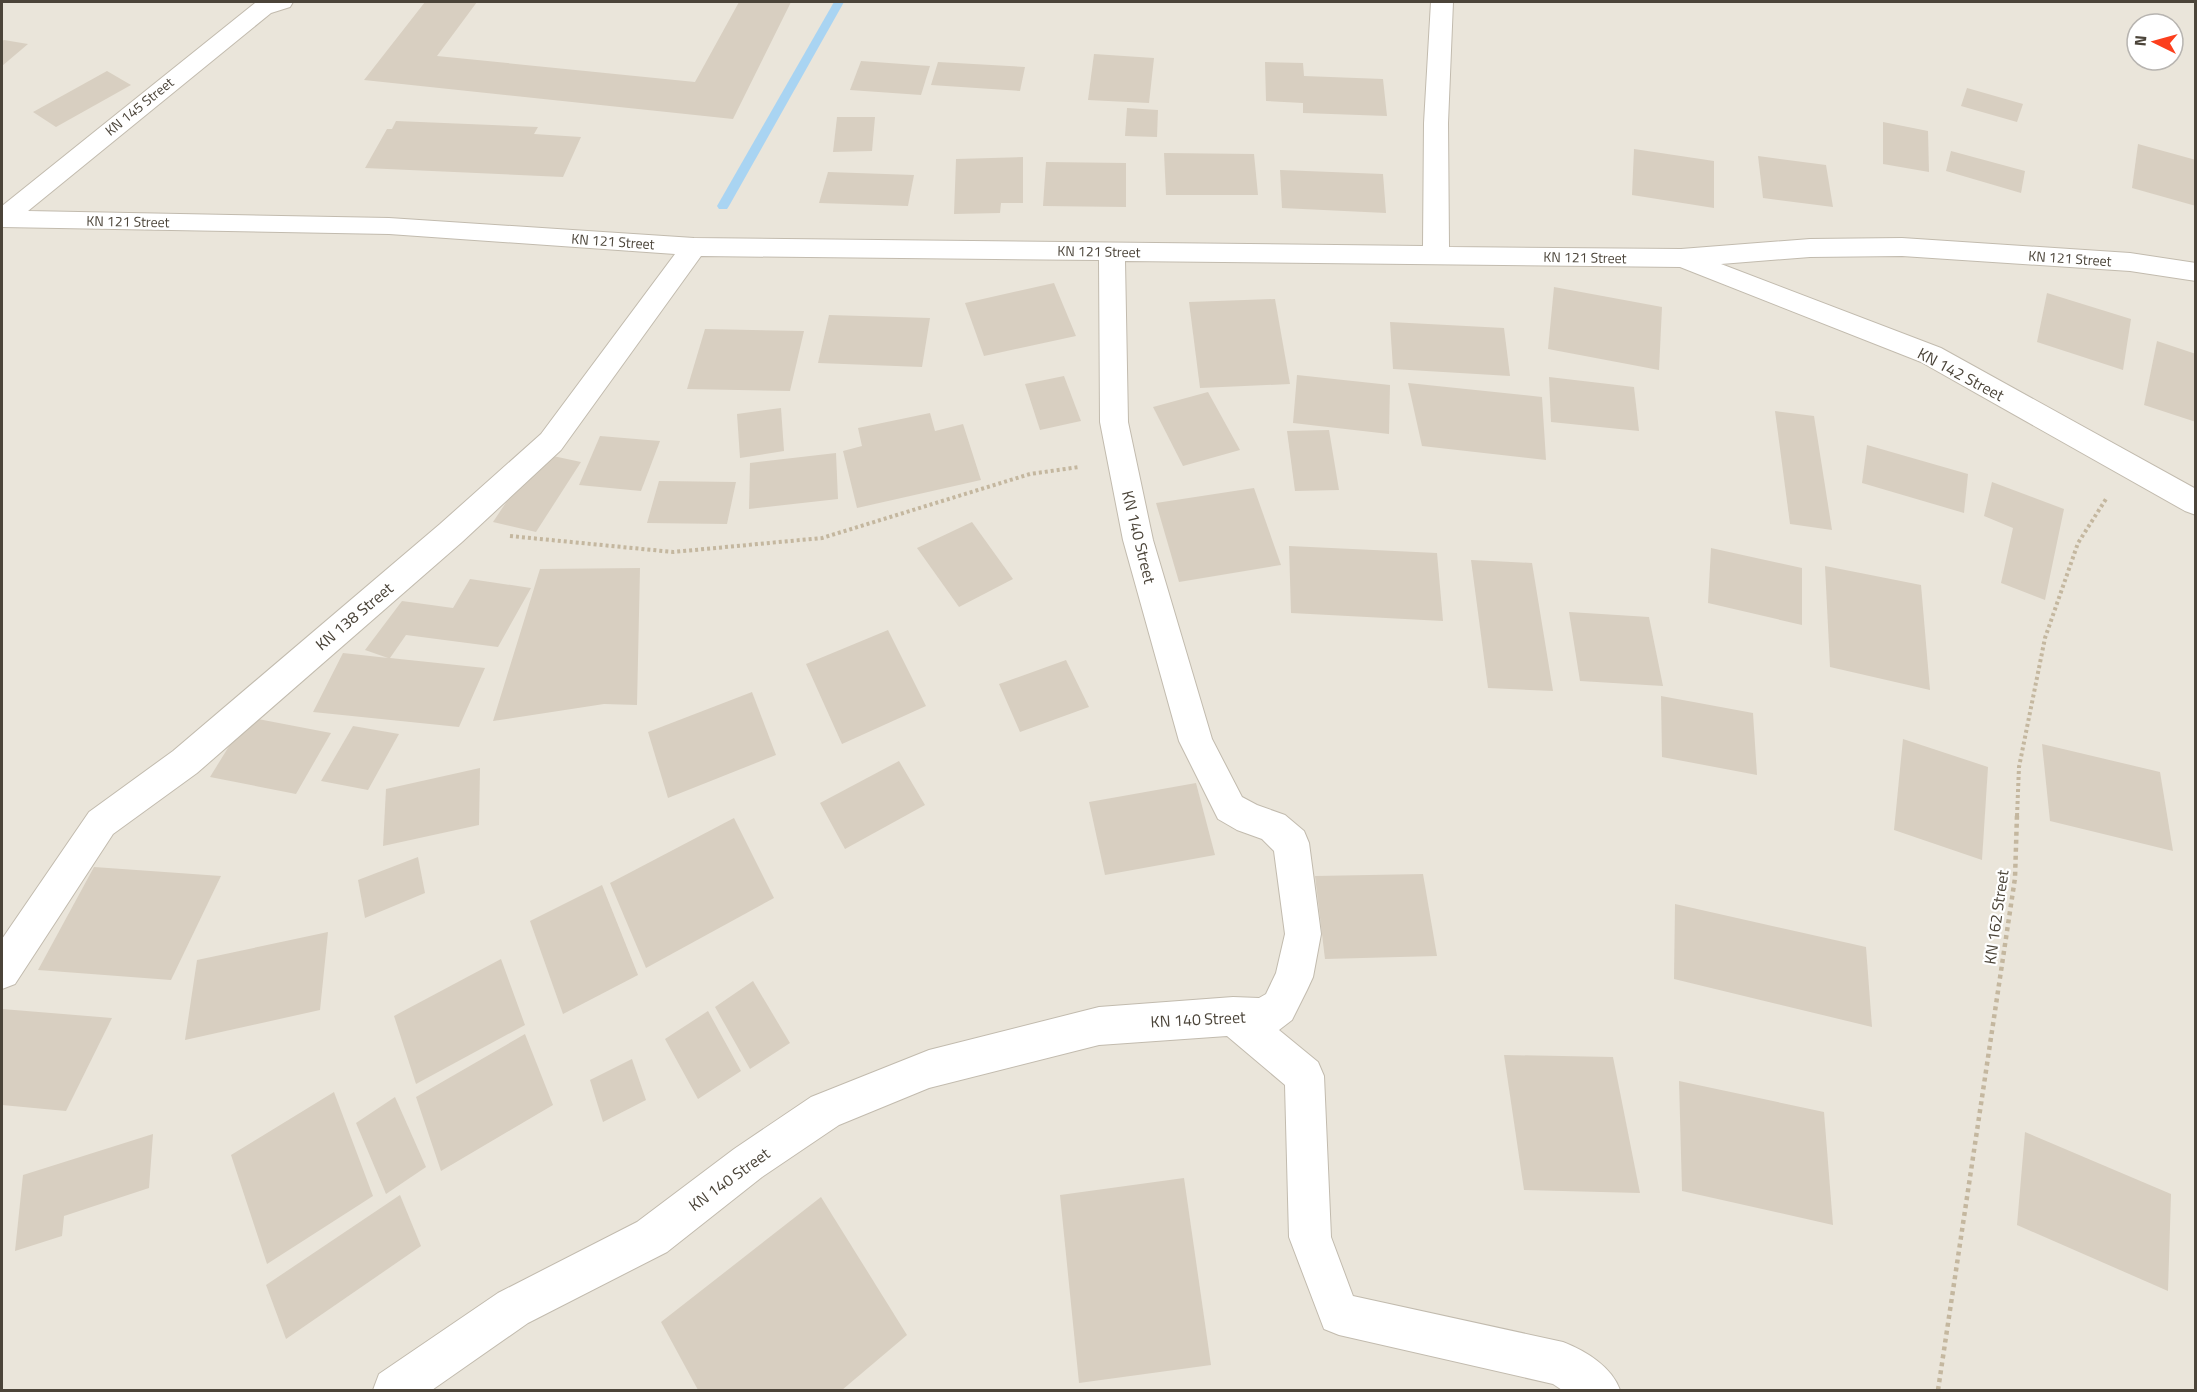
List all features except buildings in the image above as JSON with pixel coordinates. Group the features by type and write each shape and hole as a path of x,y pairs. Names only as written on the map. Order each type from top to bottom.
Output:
{"street":[{"path":"1436,255 1436,123 1442,2"},
{"name":"KN 145 Street","path":"2,219 263,4"},
{"name":"KN 121 Street","path":"2,219 389,226 694,247 1681,258 1810,248 1902,247 2130,262 2196,272"},
{"name":"KN 138 Street","path":"2,971 101,823 185,762 451,533 551,442 694,247"},
{"name":"KN 140 Street","path":"395,1390 513,1308 652,1237 748,1163 825,1111 929,1069 1099,1026 1233,1016 1264,1017 1279,1007 1294,977 1303,934 1291,843 1273,826 1250,819 1230,808 1196,741 1138,540 1114,422 1112,251"},
{"name":"KN 142 Street","path":"1681,258 1931,355 2196,503"},
{"path":"1233,1016 1304,1076 1310,1237 1339,1314 1563,1364 1598,1390"}],"path":[{"path":"451,533 484,533 673,552 822,538 1030,474 1121,460"},
{"name":"KN 162 Street","path":"1938,1390 2015,878 2019,767 2045,638 2078,543 2127,465"}],"shaded area":[{"path":"2,2 2195,2 2195,1390 2,1390"}],"waterway":[{"path":"723,206 839,2"}]}
